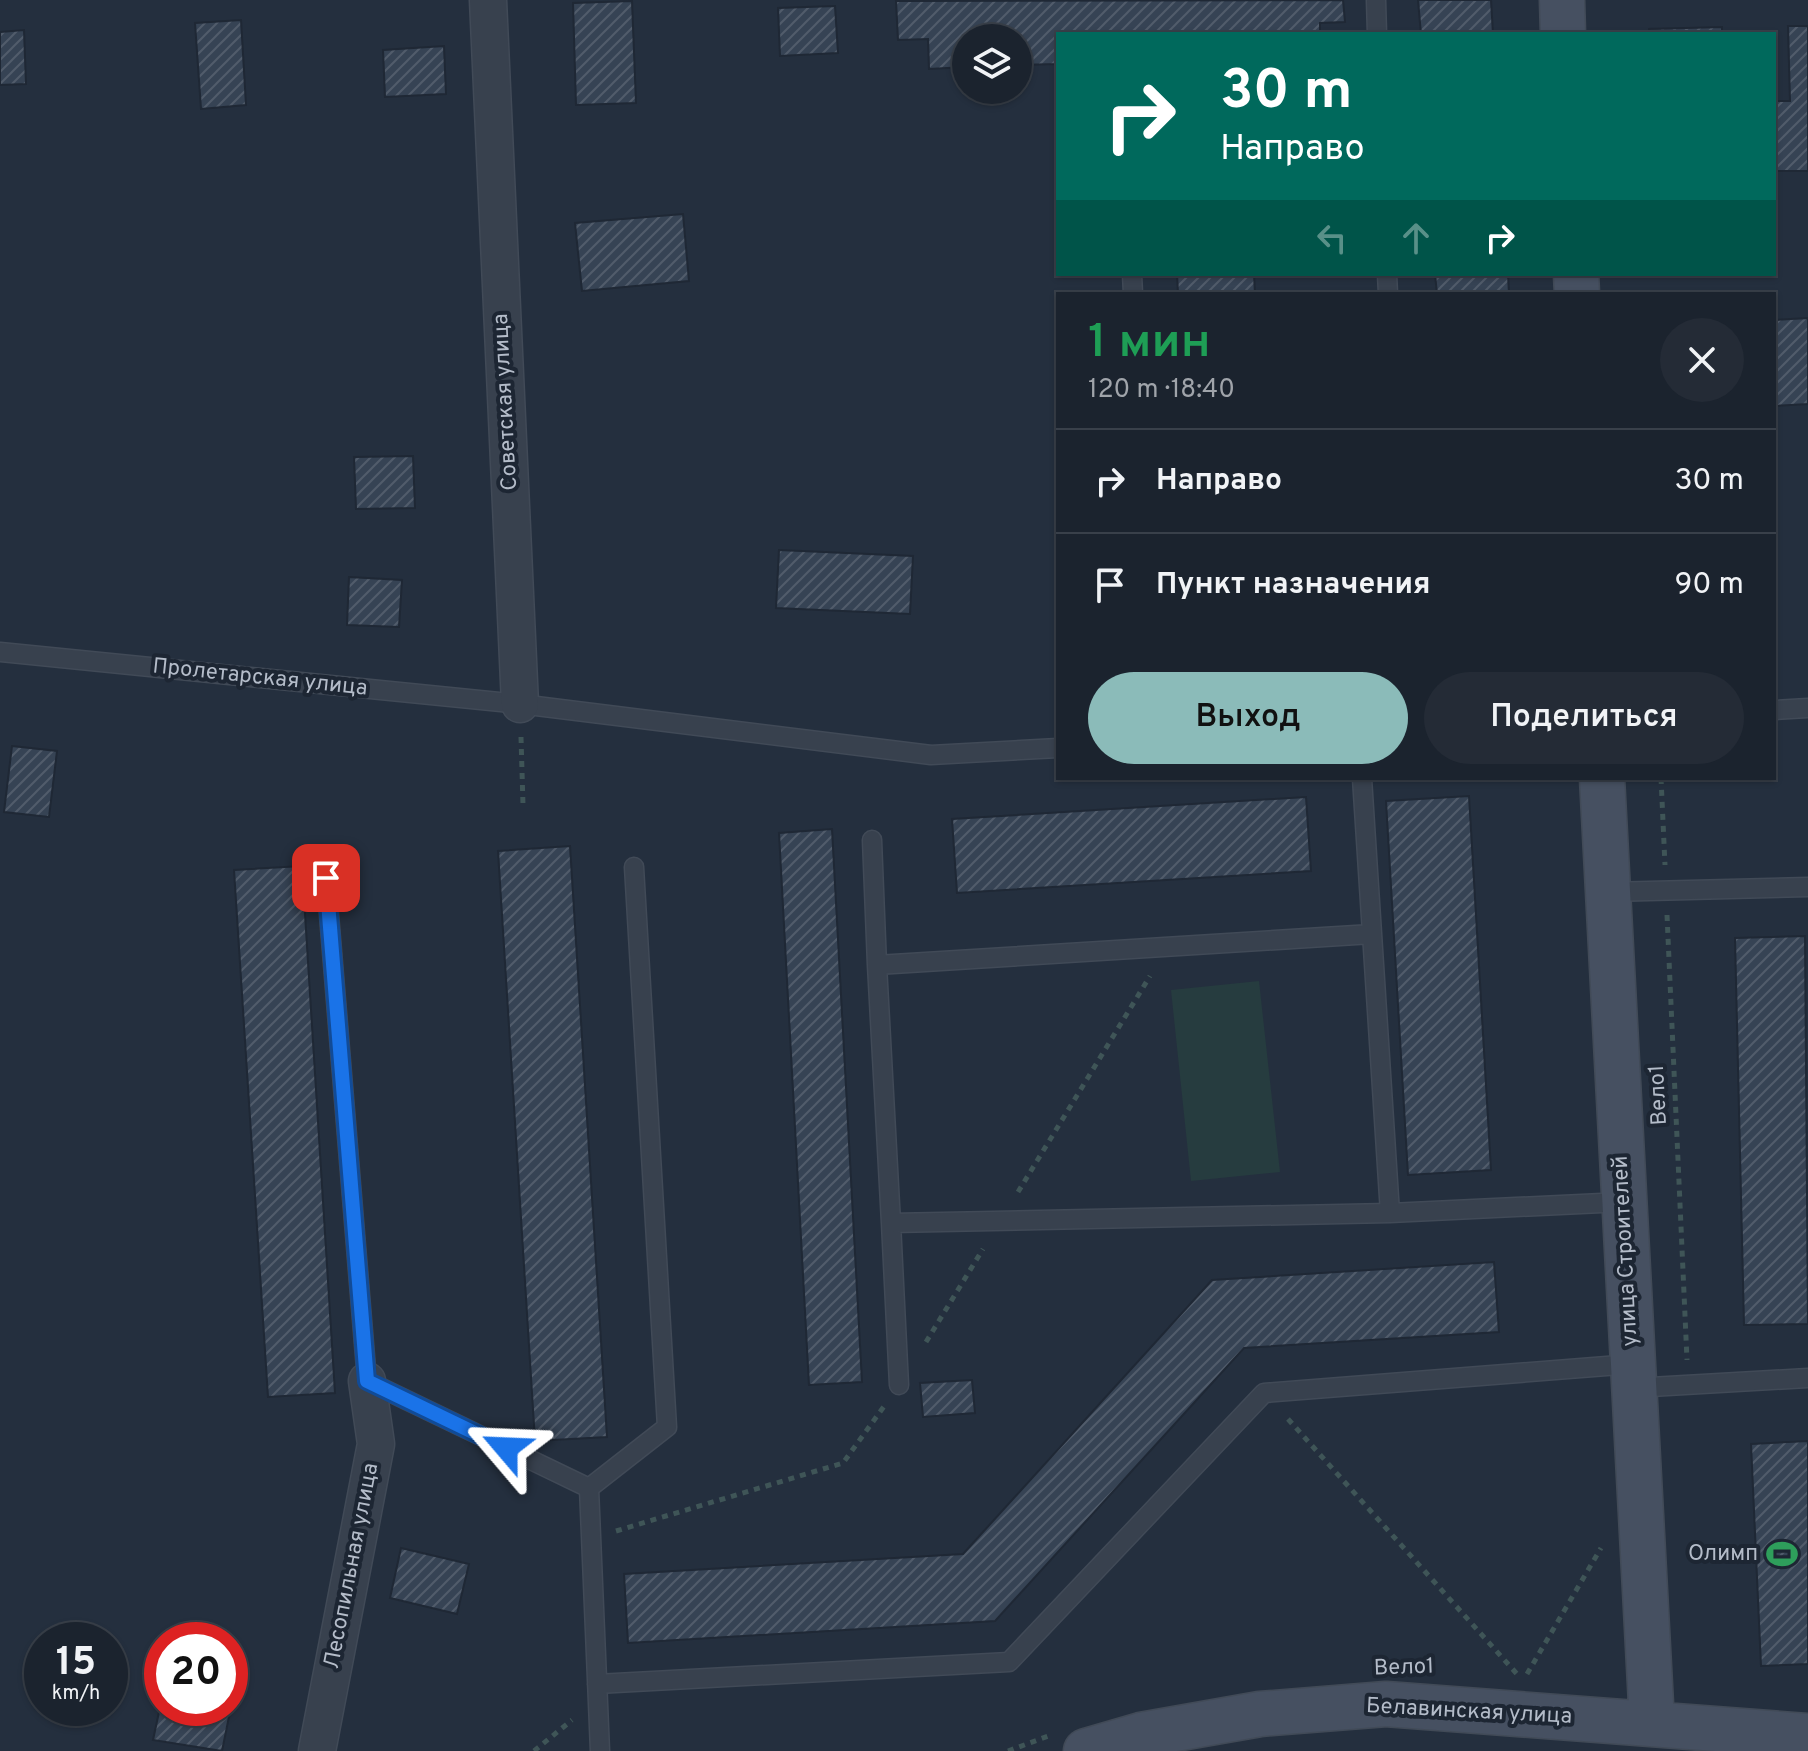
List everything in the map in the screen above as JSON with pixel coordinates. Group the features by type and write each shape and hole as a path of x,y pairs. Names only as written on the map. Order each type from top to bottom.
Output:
{"main road":[{"path":"1562,0 1563,32"},
{"name":"улица Строителей","path":"1602,780 1652,1723"},
{"name":"Белавинская улица","path":"1070,1743 1141,1735 1260,1714 1386,1704 1808,1736"}],"street":[{"name":"Советская улица","path":"488,0 520,704"},
{"name":"Лесопильная улица","path":"317,1751 376,1444 367,1381"}],"lane":[{"path":"1376,0 1377,32"},
{"name":"Пролетарская улица","path":"0,652 520,704 931,755 1056,748"},
{"path":"1776,710 1808,708"},
{"path":"1362,780 1390,1213"},
{"path":"872,840 899,1385"},
{"path":"589,1488 667,1427 634,867"},
{"path":"326,878 367,1381 589,1488"},
{"path":"1608,892 1808,887"},
{"path":"877,965 1372,934"},
{"path":"891,1223 1390,1213 1623,1202"},
{"path":"597,1691 1009,1662 1264,1393 1632,1376 1688,1385 1808,1378"},
{"path":"589,1488 600,1751"}],"path":[{"path":"520,704 523,805"},
{"name":"Вело1","path":"1661,780 1688,1385"},
{"path":"1264,1393 1523,1681"},
{"path":"1523,1681 1605,1542"},
{"path":"1507,1681 1523,1681"},
{"path":"534,1751 597,1691"},
{"path":"1008,1751 1070,1743"}],"green space":[{"path":"1259,981 1280,1172 1191,1181 1171,990"}],"building":[{"path":"1343,0 1345,22 1320,23 1320,32 1056,32 1056,64 1032,65 1032,24 952,24 952,68 929,69 928,39 898,40 896,1"},
{"path":"1418,0 1491,0 1493,32 1421,32"},
{"path":"632,1 636,103 576,105 573,3"},
{"path":"835,6 838,53 780,56 778,8"},
{"path":"241,20 246,105 201,109 195,23"},
{"path":"1788,26 1808,26 1808,171 1776,171 1776,101 1790,101"},
{"path":"1722,27 1722,32 1649,32 1649,29"},
{"path":"24,30 26,84 0,85 0,32"},
{"path":"444,46 446,94 385,97 383,50"},
{"path":"683,214 689,281 582,291 575,223"},
{"path":"1177,276 1254,276 1255,292 1178,292"},
{"path":"1435,276 1508,276 1509,292 1437,292"},
{"path":"1808,318 1808,404 1776,406 1776,320"},
{"path":"413,456 415,508 356,509 354,457"},
{"path":"779,550 913,556 910,614 776,608"},
{"path":"349,577 402,580 399,627 347,625"},
{"path":"12,746 57,751 49,817 4,812"},
{"path":"1469,796 1491,1170 1408,1175 1386,801"},
{"path":"1306,797 1311,871 957,893 952,819"},
{"path":"832,829 862,1382 809,1385 779,833"},
{"path":"570,846 607,1437 535,1441 498,851"},
{"path":"302,866 335,1393 268,1397 234,870"},
{"path":"1805,936 1808,1324 1744,1325 1735,938"},
{"path":"1494,1262 1499,1332 1244,1348 995,1621 628,1643 624,1574 963,1554 1212,1280"},
{"path":"972,1380 975,1413 923,1417 920,1383"},
{"name":"Олимп","path":"1808,1441 1808,1664 1761,1666 1751,1444"},
{"path":"401,1548 469,1564 457,1614 390,1598"},
{"path":"156,1726 227,1726 222,1751 153,1740"}],"place":[{"name":"Олимп","path":"1782,1554"}],"route":[{"path":"326,878 367,1381 506,1448"}]}
